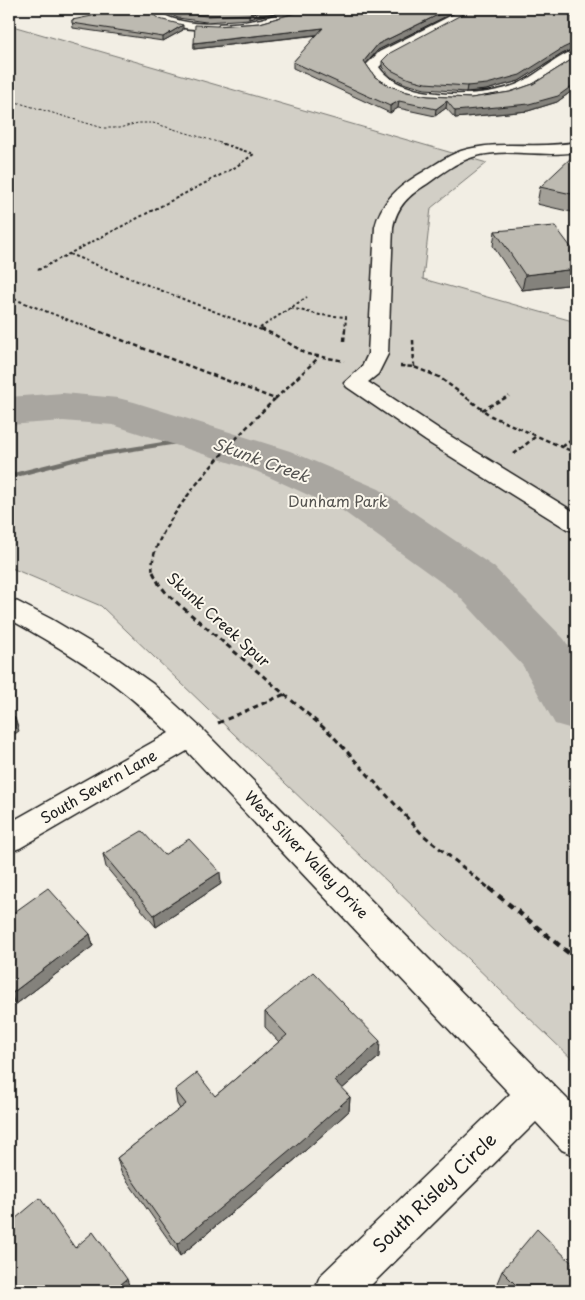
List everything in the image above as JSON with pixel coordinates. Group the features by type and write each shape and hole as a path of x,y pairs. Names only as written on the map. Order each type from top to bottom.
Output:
{"street":[{"path":"150,9 161,18 174,22 211,26 242,25 268,21 300,9"},
{"path":"473,9 384,54 372,66 374,72 384,82 410,92 444,97 488,97 511,92 526,86 576,54"},
{"path":"574,149 534,151 502,149 466,154 455,158 408,188 394,201 388,209 384,227 378,354 371,370 354,383 434,436 576,524"},
{"name":"West Silver Valley Drive","path":"9,608 46,627 96,657 137,687 190,735 576,1136"},
{"name":"South Severn Lane","path":"9,839 190,735"},
{"name":"South Risley Circle","path":"335,1291 536,1095"}],"path":[{"path":"9,100 103,128 119,128 138,123 160,124 254,154 234,168 38,270"},
{"path":"69,254 259,329 307,297"},
{"path":"9,297 275,399"},
{"path":"291,308 320,315 346,317 344,341"},
{"name":"Skunk Creek Spur","path":"259,329 275,335 302,353 317,358 257,415 191,492 157,542 152,562 155,580 168,595 331,734 422,834 576,959"},
{"path":"413,340 414,367 439,377 491,416 576,453"},
{"path":"481,410 509,396"},
{"path":"520,458 512,453 535,436"},
{"path":"561,447 576,437"},
{"path":"190,735 285,694"}],"green space":[{"name":"Dunham Park","path":"9,25 487,163 431,208 423,279 576,322 576,1063 101,606 9,567"}],"building":[{"path":"127,9 146,9 159,19 183,25 163,37 72,23 72,20"},
{"path":"170,9 268,9 249,14 206,16"},
{"path":"300,9 450,9 378,44 364,61 375,77 390,86 407,92 428,96 471,98 510,92 533,84 576,57 576,83 558,96 529,104 455,111 447,101 436,109 399,101 390,106 293,62 323,28 194,43 195,25 217,26 260,23 295,13"},
{"path":"472,9 576,9 576,42 520,75 487,84 467,86 425,83 407,78 391,70 382,61 390,53"},
{"path":"573,156 576,157 576,195 540,187"},
{"path":"555,226 576,254 576,269 525,275 495,231"},
{"path":"9,713 15,718 9,723"},
{"path":"142,831 164,855 189,839 220,872 154,915 103,854"},
{"path":"48,888 90,934 11,994 9,991 9,916"},
{"path":"313,972 380,1041 335,1081 350,1097 177,1244 117,1158 186,1104 175,1090 197,1073 215,1096 287,1035 265,1012"},
{"path":"40,1198 75,1248 93,1232 127,1279 113,1291 9,1291 9,1224"},
{"path":"537,1229 576,1267 576,1291 522,1291 502,1271"}],"waterway":[{"name":"Skunk Creek","path":"9,411 63,407 118,412 273,461 361,500 475,580 544,653 576,708"},
{"path":"9,477 88,456 200,438"}]}
